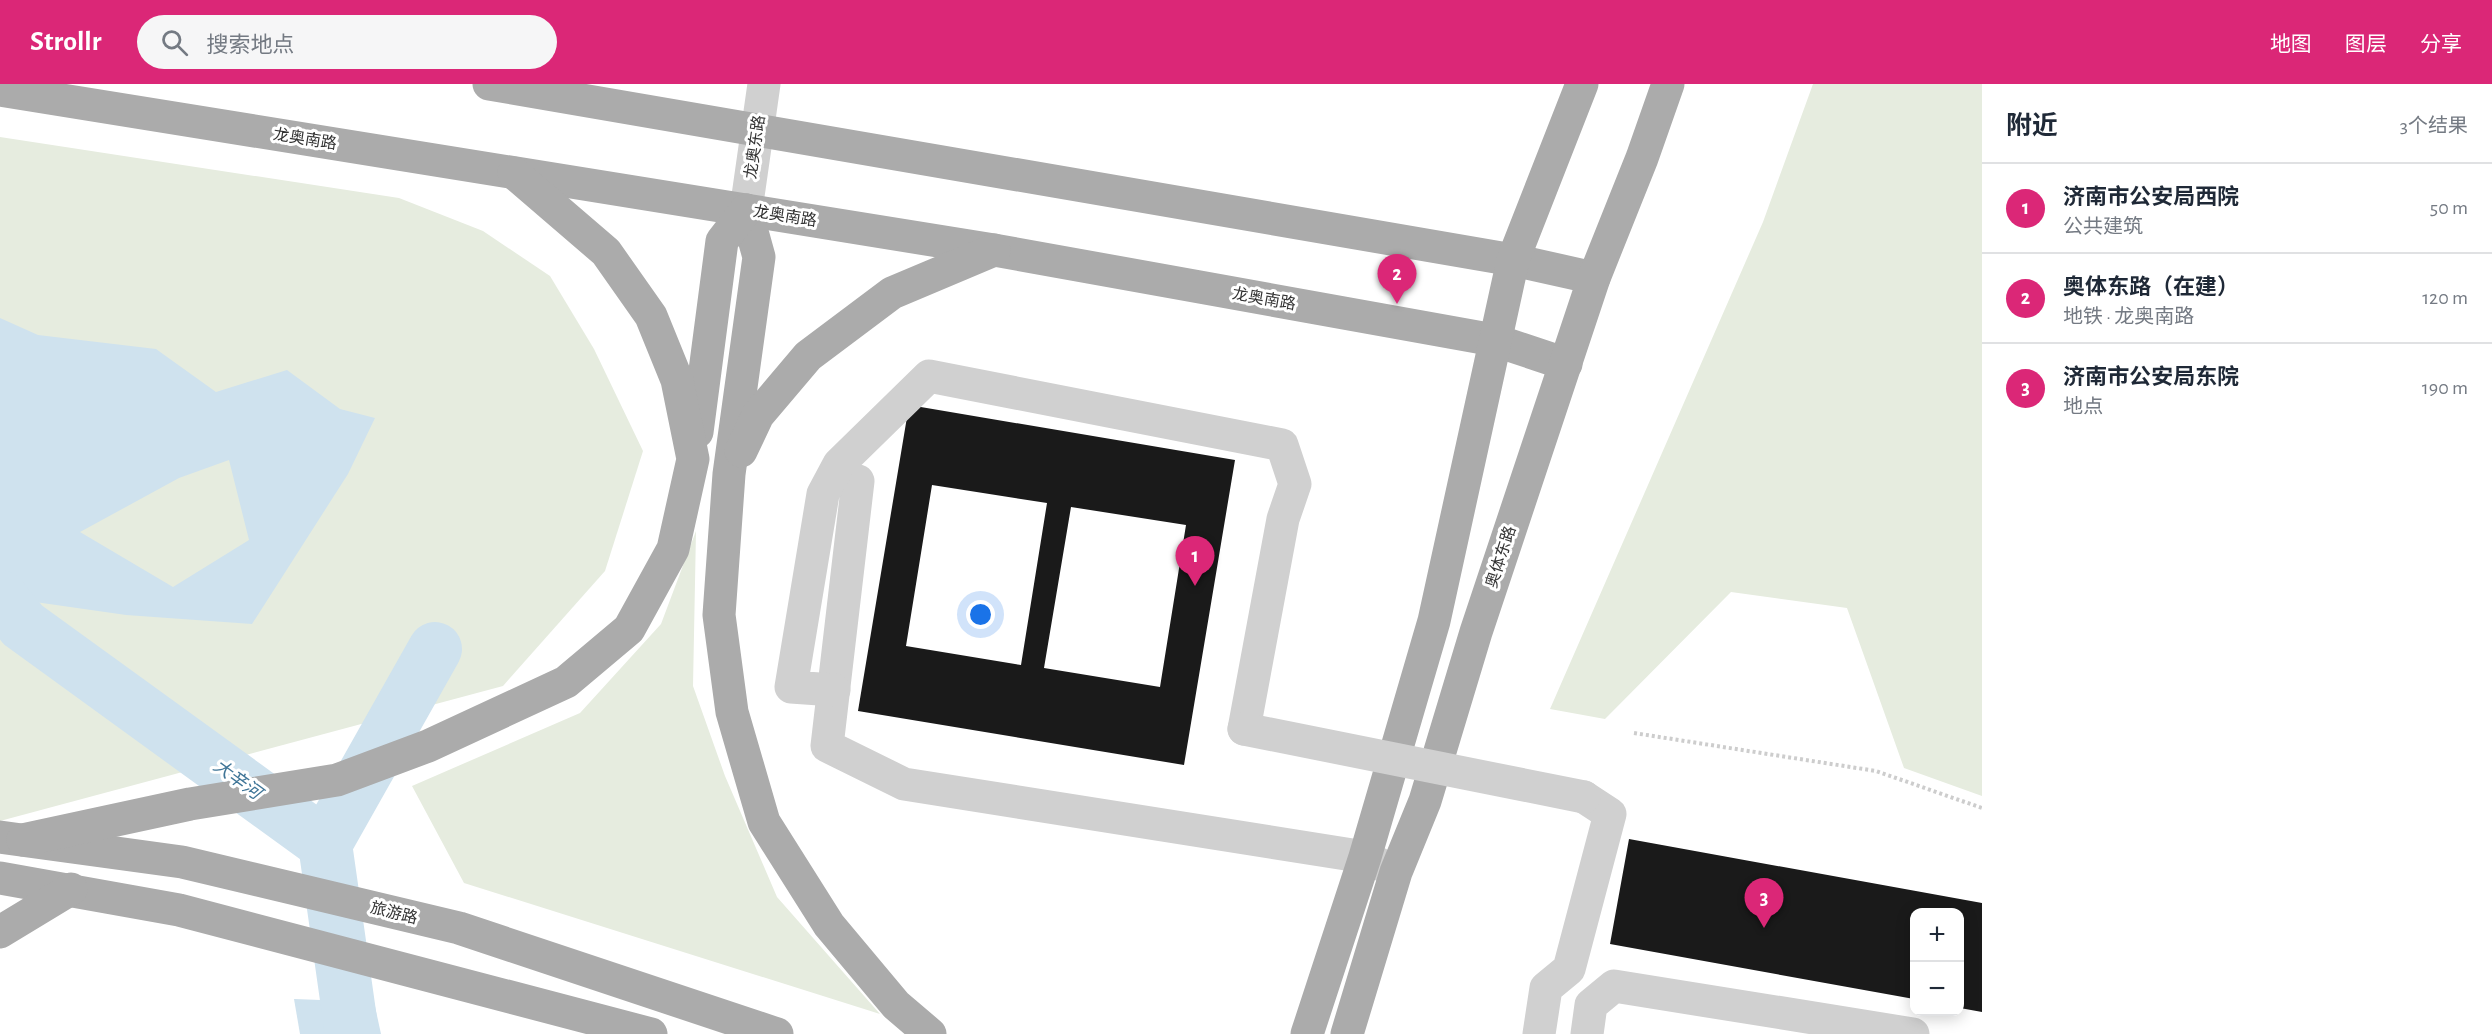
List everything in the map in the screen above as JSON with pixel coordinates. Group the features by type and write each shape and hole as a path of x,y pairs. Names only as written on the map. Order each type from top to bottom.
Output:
{"main road":[{"path":"489,84 1513,260 1594,278"},
{"path":"1307,1034 1365,857 1434,621 1513,260 1582,84"},
{"name":"奥体东路","path":"1347,1034 1396,872 1425,801 1476,632 1594,278 1642,158 1668,84"},
{"name":"龙奥南路","path":"0,90 994,250 1494,340 1566,364"},
{"path":"514,173 606,252 651,316 677,380 693,459"},
{"path":"12,838 190,804 338,780 428,746 566,682 629,629 673,549 693,459 722,241 746,210"},
{"path":"746,210 759,257 729,474 719,615 732,712 764,822 829,925 896,1005 930,1034"},
{"path":"729,474 758,415 808,356 892,293 994,250"},
{"name":"旅游路","path":"12,838 182,862 459,928 777,1034"},
{"path":"0,878 179,910 651,1034"},
{"path":"0,932 71,889"}],"street":[{"name":"龙奥东路","path":"746,210 764,84"},
{"path":"834,690 791,687 823,494 839,464 929,376 1282,445 1295,484 1283,519 1244,729 1584,797 1610,814 1569,969 1546,988 1539,1034"},
{"path":"858,481 827,746 904,784 1365,857 1396,872"},
{"path":"1587,1034 1591,1005 1614,986 1913,1034"}],"path":[{"path":"1634,733 1876,771 1982,808"}],"shaded area":[{"path":"1813,84 1982,84 1982,796 1904,768 1847,608 1731,592 1605,719 1550,709 1763,222"},
{"path":"0,137 399,198 483,231 550,276 594,349 643,451 605,571 503,686 0,821"},
{"path":"696,531 693,686 725,776 777,897 880,1014 464,883 412,786 580,713 661,624"}],"water":[{"path":"0,318 38,335 156,349 216,392 287,370 340,409 375,418 348,474 252,624 126,615 0,597","holes":["229,460 249,540 173,587 80,532 179,478"]},
{"path":"0,599 23,625 0,631"},
{"path":"294,999 374,1002 381,1034 300,1034"}],"building":[{"path":"909,405 1235,460 1184,765 858,711","holes":["932,485 1047,503 1021,665 906,646","1071,507 1186,525 1160,687 1044,668"]},
{"path":"1629,839 1982,903 1982,1012 1964,1009 1964,908 1910,908 1910,998 1610,944"}],"waterway":[{"name":"大辛河","path":"0,597 23,625 325,844 352,1034"},
{"path":"325,844 435,649"}],"place":[{"name":"奥体东路（在建）","path":"1397,304"},
{"name":"济南市公安局西院","path":"1195,586"},
{"name":"济南市公安局东院","path":"1764,928"}]}
